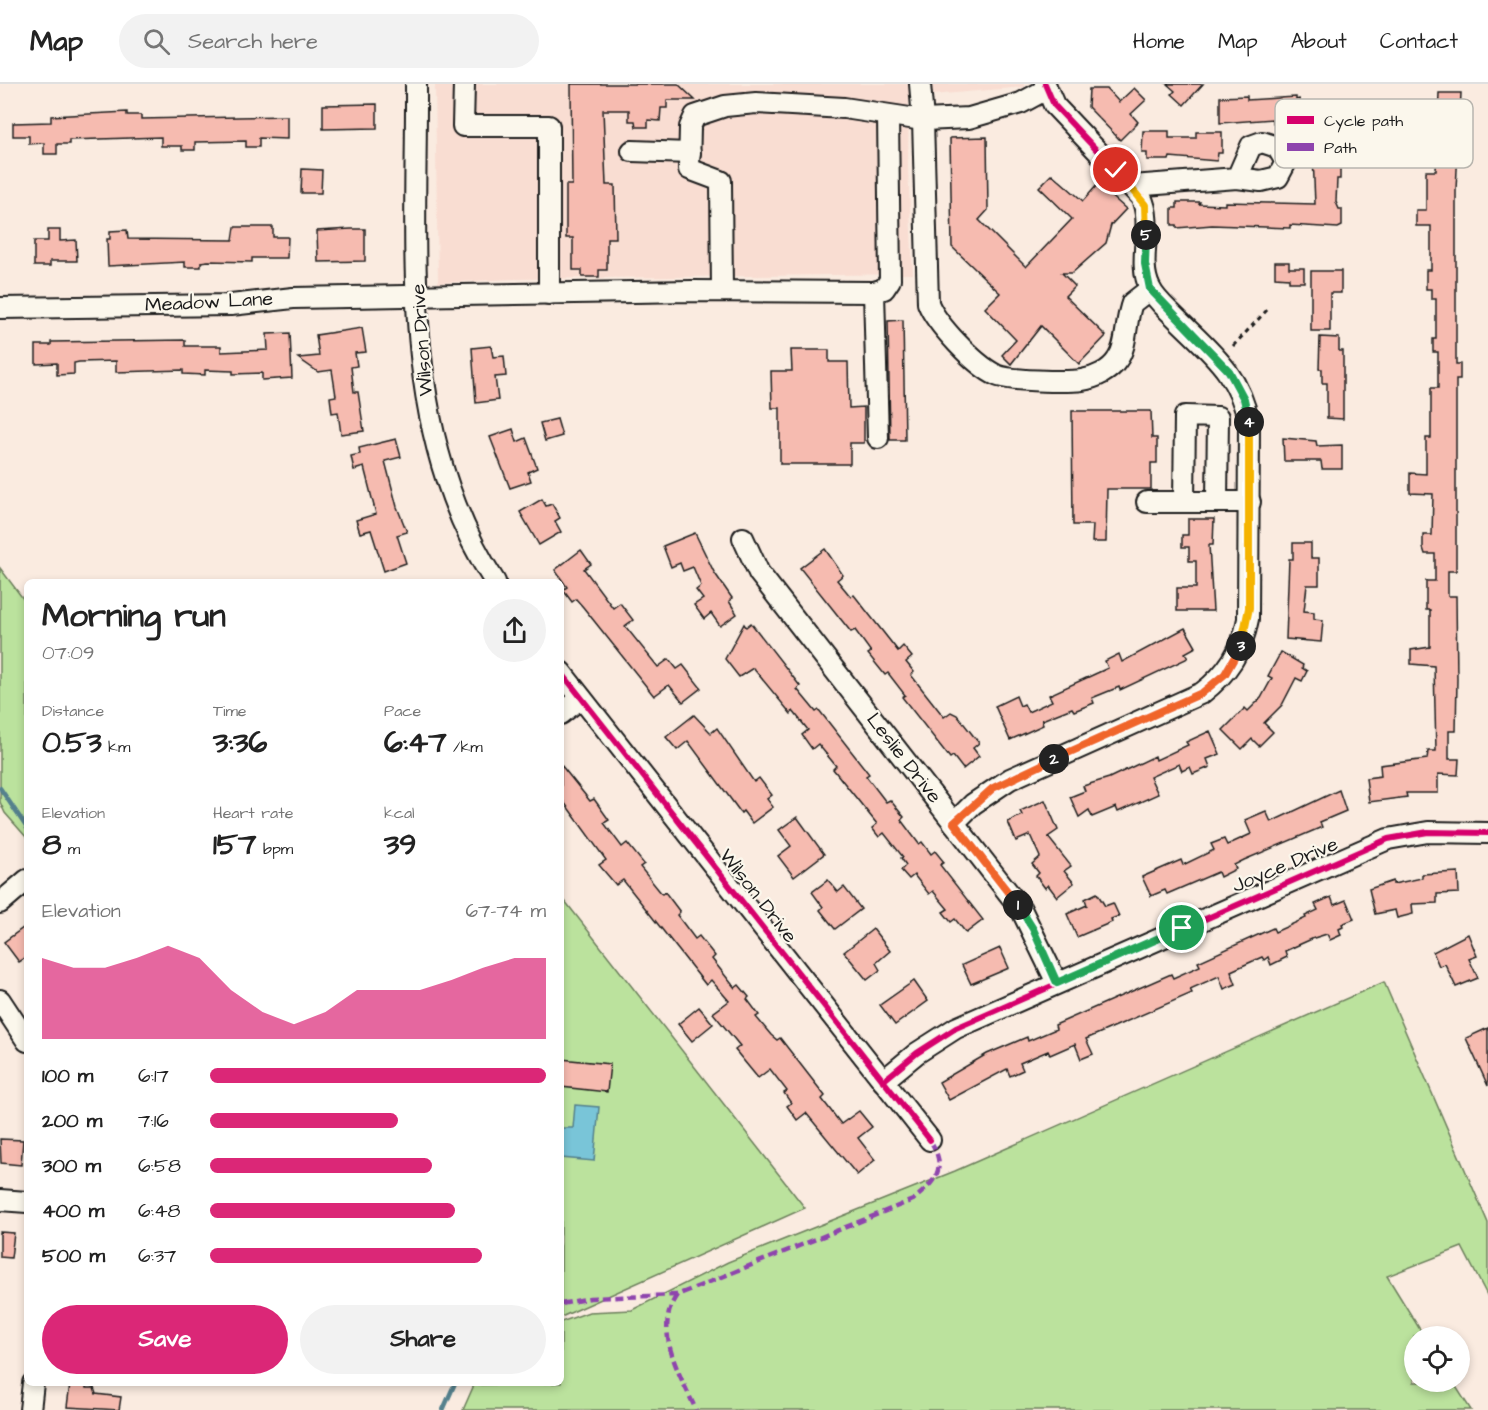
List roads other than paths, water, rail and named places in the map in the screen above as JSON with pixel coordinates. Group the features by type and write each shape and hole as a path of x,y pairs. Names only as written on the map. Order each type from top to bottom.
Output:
{"street":[{"name":"Wilson Drive","path":"416,84 417,297 422,379 433,436 453,503 473,547 493,579"},
{"path":"464,84 464,126 549,126 549,294"},
{"path":"920,84 928,303 933,316 982,366 1008,379 1082,380 1101,374 1118,360 1123,349 1132,303 1150,289"},
{"path":"722,291 721,181 689,169 690,127 695,116 725,106 756,103 840,107 923,120 969,118 1021,103 1045,87 1054,105 1141,197 1147,213 1145,264 1150,289 1229,371 1238,384 1249,424 1248,619 1237,655 1225,674 1202,693 1010,779 973,804 954,823"},
{"path":"878,438 874,292 884,289 890,279 888,116"},
{"path":"632,151 690,153"},
{"path":"1132,186 1237,177"},
{"name":"Meadow Lane","path":"0,308 231,305 293,298 722,291 874,292"},
{"path":"1184,502 1185,416 1218,417 1217,501"},
{"path":"1147,502 1250,502"},
{"name":"Leslie Drive","path":"743,538 759,573 1021,909 1057,983"},
{"name":"Wilson Drive","path":"564,676 930,1140"},
{"path":"564,712 581,698"},
{"name":"Joyce Drive","path":"883,1081 926,1047 956,1028 1388,839 1428,831 1488,833"},
{"path":"0,903 24,883"},
{"path":"0,1000 24,1036"},
{"path":"0,1200 24,1202"},
{"path":"30,1410 33,1386"}],"water":[{"path":"575,1105 599,1107 594,1161 564,1158 564,1128 573,1128"}],"waterway":[{"path":"0,788 24,824"},
{"path":"443,1410 454,1386"}]}
